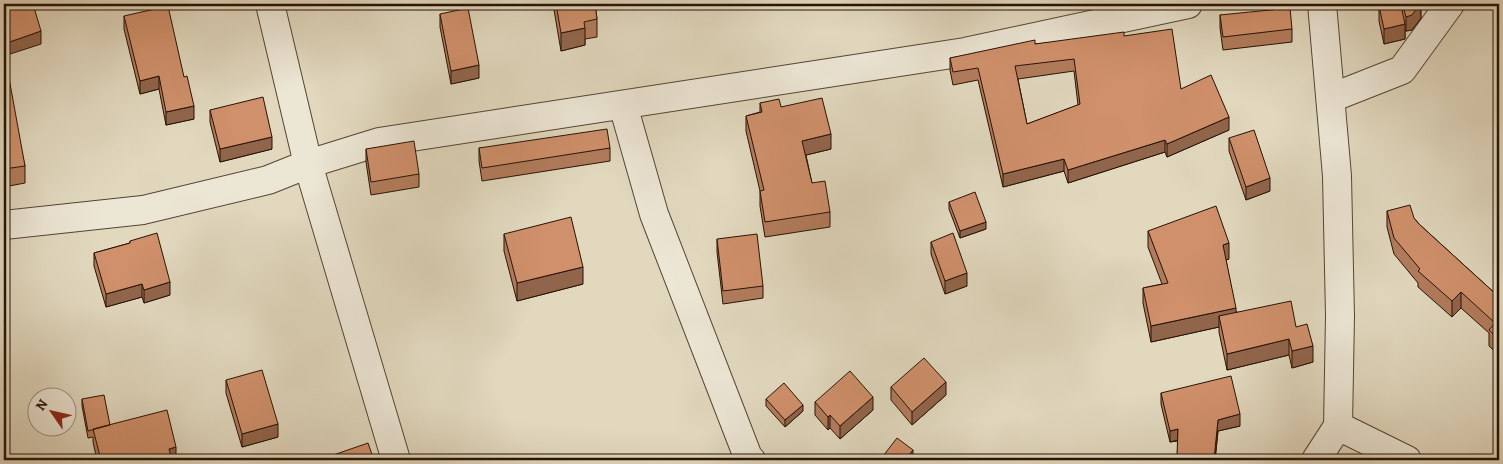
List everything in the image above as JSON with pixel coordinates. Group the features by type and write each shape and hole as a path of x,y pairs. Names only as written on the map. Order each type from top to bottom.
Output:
{"street":[{"path":"270,4 308,164 396,460"},
{"path":"4,225 143,210 268,180 308,164 379,142 965,52 1188,4"},
{"path":"1316,460 1338,426 1340,316 1337,186 1322,4"},
{"path":"1331,98 1402,70 1450,4"},
{"path":"623,105 654,214 748,457 751,460"},
{"path":"1338,426 1407,460"}],"building":[{"path":"4,4 33,4 41,31 4,44"},
{"path":"556,4 595,4 597,19 584,22 585,28 561,33"},
{"path":"1389,4 1420,4 1412,15 1406,17 1403,6 1401,6 1405,24 1384,29 1379,6"},
{"path":"168,6 184,77 187,76 194,106 166,112 159,76 140,81 124,16"},
{"path":"468,8 479,65 451,71 440,14"},
{"path":"1290,8 1292,29 1223,37 1220,15"},
{"path":"1172,29 1181,89 1211,75 1229,117 1167,144 1165,140 1068,170 1064,159 1003,174 978,68 953,72 950,58 1035,40 1035,44 1124,32 1124,36","holes":["1074,59 1080,104 1027,124 1015,66"]},
{"path":"9,78 25,166 4,169 4,79"},
{"path":"263,97 272,137 220,149 210,110"},
{"path":"822,98 831,134 802,141 812,183 825,181 830,212 765,222 760,191 764,190 746,116 762,112 760,103 779,99 781,107"},
{"path":"607,129 610,148 482,168 479,148"},
{"path":"1254,130 1270,178 1246,187 1229,138"},
{"path":"414,141 419,174 371,182 366,149"},
{"path":"975,192 986,222 960,231 949,202"},
{"path":"1410,205 1414,218 1419,224 1499,297 1499,339 1489,330 1495,323 1461,292 1452,301 1418,271 1420,269 1394,238 1387,211"},
{"path":"1216,206 1229,243 1223,245 1236,308 1151,326 1143,288 1168,283 1148,231"},
{"path":"571,217 583,267 517,283 504,234"},
{"path":"157,233 170,282 144,290 142,284 106,294 94,253"},
{"path":"953,233 967,273 945,281 931,242"},
{"path":"757,234 763,286 723,291 717,239"},
{"path":"1291,301 1296,327 1307,324 1313,346 1292,351 1289,339 1227,354 1219,316"},
{"path":"924,358 946,382 912,412 891,387"},
{"path":"262,370 278,424 242,434 226,380"},
{"path":"850,371 873,397 840,426 830,415 828,417 815,402"},
{"path":"1231,376 1240,414 1218,420 1214,460 1185,460 1177,455 1178,429 1170,431 1161,393"},
{"path":"784,383 803,405 785,420 766,399"},
{"path":"104,395 110,425 88,431 82,399"},
{"path":"167,410 176,447 169,449 172,460 101,460 93,429"},
{"path":"897,438 913,450 905,460 880,460"},
{"path":"368,443 374,460 319,460"}]}
